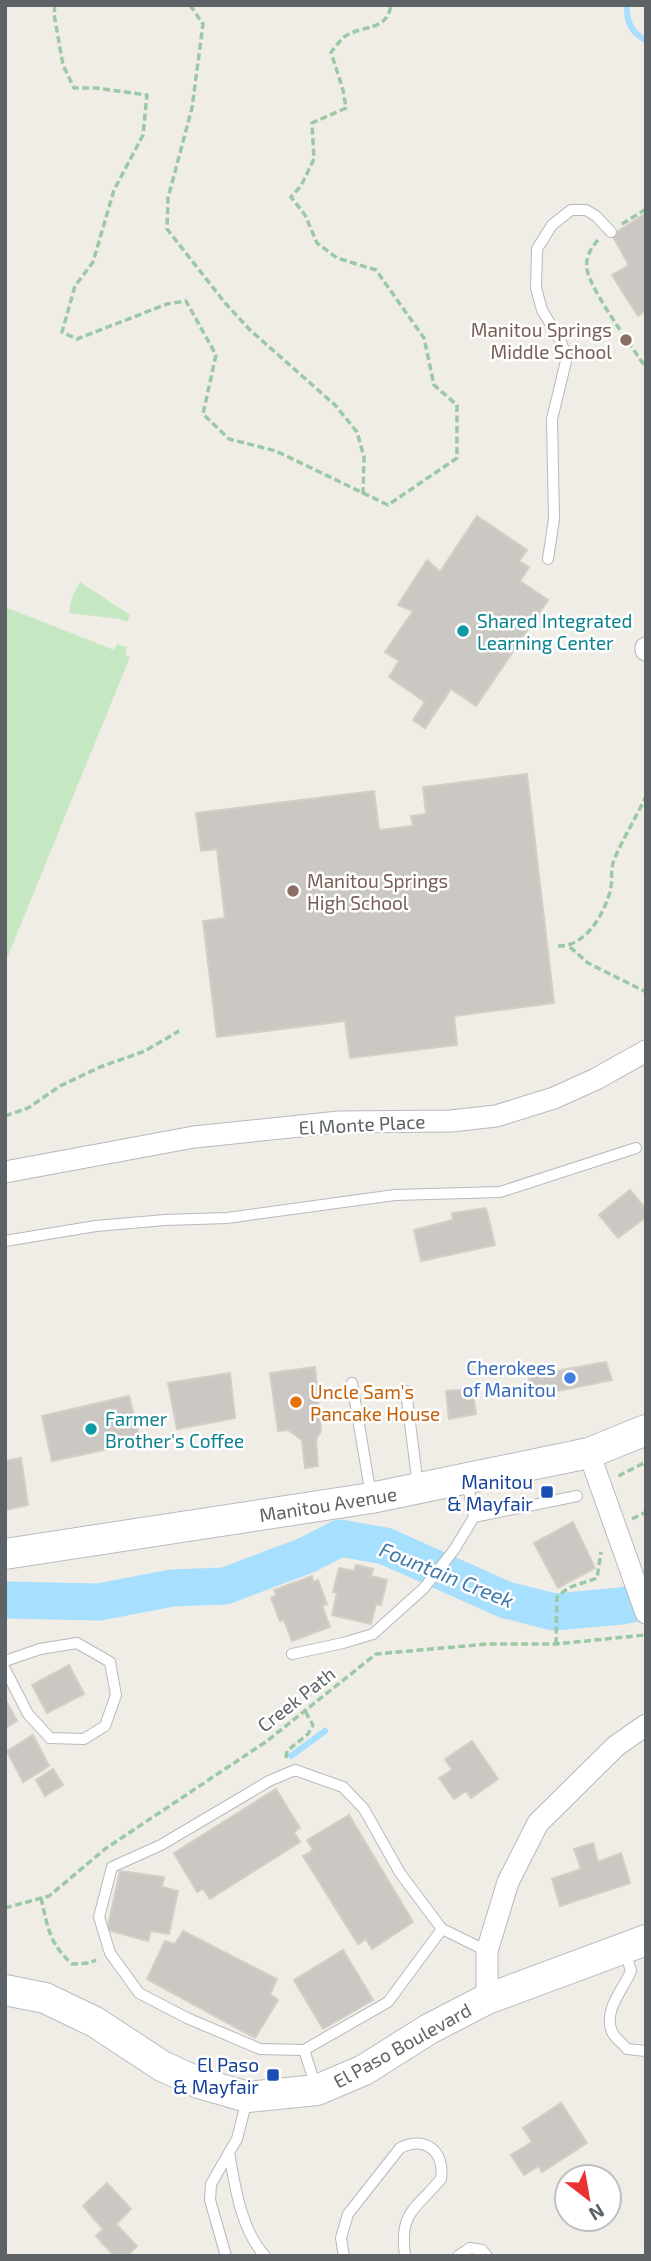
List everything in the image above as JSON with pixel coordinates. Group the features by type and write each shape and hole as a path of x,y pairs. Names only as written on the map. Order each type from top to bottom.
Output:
{"street":[{"name":"El Monte Place","path":"5,1172 194,1137 339,1122 452,1121 496,1116 554,1098 596,1079 646,1051"},
{"name":"Manitou Avenue","path":"5,1554 371,1499 642,1443"},
{"path":"589,1453 632,1580 646,1613"},
{"path":"487,2000 487,1951 508,1882 538,1823 616,1746 646,1725"},
{"name":"El Paso Boulevard","path":"5,1990 45,1998 95,2022 162,2066 199,2083 248,2097 317,2091 364,2070 429,2029 487,2000 635,1944"}],"lane":[{"path":"548,559 554,519 552,419 567,357 542,310 536,288 537,249 552,225 571,210 586,210 596,216 611,232"},
{"path":"5,1241 96,1226 227,1218 395,1195 499,1192 636,1148"},
{"path":"352,1383 371,1499"},
{"path":"406,1391 419,1489"},
{"path":"292,1654 373,1634 424,1588 454,1550 474,1517 467,1478"},
{"path":"474,1517 577,1496"},
{"path":"5,1661 40,1649 77,1643 110,1662 116,1695 105,1726 84,1739 50,1738 28,1714 5,1669"},
{"path":"442,1929 388,2002 304,2050 260,2049 187,2018 139,1993 110,1953 99,1917 112,1867 162,1845 269,1780 295,1770 343,1787 364,1809 400,1873 442,1929 487,1951"},
{"path":"635,1944 631,1971 617,1996 610,2016 612,2033 627,2049 646,2051"},
{"path":"304,2050 317,2091"},
{"path":"226,2256 210,2200 211,2184 237,2139 248,2097"},
{"path":"344,2256 341,2238 348,2214 400,2148 411,2143 421,2143 440,2157 442,2173 440,2179 405,2220 405,2256"},
{"path":"229,2153 244,2217 253,2241 265,2256"},
{"path":"458,2256 470,2248 482,2250 487,2256"}],"path":[{"path":"55,5 63,65 74,88 147,95 143,135 114,190 93,262 75,286 62,332 77,339 167,304 186,300 216,355 203,414 229,439 276,451 388,505 457,458 457,405 434,385 425,338 376,270 337,258 317,243 305,215 291,197 301,186 314,159 312,123 346,107 331,52 345,35 382,24 390,14 391,5"},
{"path":"190,5 203,23 192,108 168,198 167,229 250,330 335,405 357,432 364,457 363,494"},
{"path":"646,209 596,241 587,257 587,271 593,286 646,368"},
{"path":"558,946 569,946 582,940 603,908 611,889 613,862 646,796"},
{"path":"569,946 588,963 646,992"},
{"path":"5,1116 28,1108 60,1086 100,1067 145,1051 179,1031"},
{"path":"620,1475 642,1443"},
{"path":"556,1644 557,1597 568,1588 597,1578 602,1546"},
{"name":"Creek Path","path":"5,1908 49,1896 105,1849 267,1741 376,1654 487,1644 556,1644 646,1635"},
{"path":"284,1774 287,1751 308,1734 313,1725 305,1710"},
{"path":"41,1898 49,1936 57,1951 72,1965 89,1963 110,1953"}],"green space":[{"path":"80,582 130,615 127,622 69,613 72,597"},
{"path":"5,607 114,650 117,644 127,647 125,655 130,657 5,963"}],"building":[{"path":"646,213 646,311 638,316 612,275 629,265 612,235"},
{"name":"Shared Integrated Learning Center","path":"477,516 527,550 519,561 529,567 520,581 548,600 476,706 451,689 425,728 413,720 425,702 389,677 399,661 385,652 413,611 398,605 427,560 440,572"},
{"name":"Manitou Springs High School","path":"527,774 554,1003 454,1016 457,1045 350,1058 345,1021 217,1037 203,921 225,918 217,849 201,851 196,813 374,791 379,830 413,826 411,816 426,814 423,787"},
{"path":"630,1190 646,1209 646,1217 618,1238 599,1215"},
{"path":"486,1208 495,1245 421,1261 414,1230 453,1220 452,1213"},
{"name":"Cherokees of Manitou","path":"606,1362 612,1380 532,1396 529,1376"},
{"name":"Uncle Sam's Pancake House","path":"315,1367 321,1431 316,1440 318,1466 305,1468 302,1440 288,1430 278,1431 270,1373"},
{"path":"230,1373 235,1418 177,1429 168,1383"},
{"path":"472,1389 476,1414 449,1419 446,1391"},
{"name":"Farmer Brother's Coffee","path":"129,1396 141,1442 52,1461 42,1416"},
{"path":"21,1458 28,1505 5,1510 5,1461"},
{"path":"573,1522 595,1568 558,1588 534,1543"},
{"path":"356,1565 373,1569 371,1576 387,1580 381,1605 376,1604 371,1624 332,1615 337,1593 333,1592 339,1568 354,1571"},
{"path":"312,1576 313,1582 318,1580 327,1604 322,1606 330,1627 292,1641 271,1598 276,1595 274,1590"},
{"path":"69,1665 84,1694 47,1713 32,1685"},
{"path":"5,1699 17,1721 5,1728"},
{"path":"33,1735 49,1766 23,1782 7,1751"},
{"path":"472,1741 498,1779 471,1798 466,1791 454,1799 439,1778 452,1770 445,1759"},
{"path":"53,1769 63,1785 45,1796 36,1780"},
{"path":"276,1789 300,1828 294,1832 300,1842 210,1899 203,1889 197,1892 174,1853"},
{"path":"349,1815 413,1922 372,1949 366,1939 358,1944 303,1856 313,1850 307,1840"},
{"path":"593,1843 598,1862 621,1853 630,1883 560,1906 552,1879 581,1869 574,1849"},
{"path":"120,1871 164,1877 162,1887 178,1891 169,1934 151,1931 148,1941 107,1930"},
{"path":"183,1931 277,1979 270,1994 278,2000 255,2038 147,1979 165,1941 175,1944"},
{"path":"343,1950 373,2000 323,2029 294,1980"},
{"path":"561,2103 587,2143 542,2172 539,2166 524,2175 511,2155 532,2142 523,2128"},
{"path":"107,2183 131,2209 116,2224 137,2246 127,2256 114,2256 96,2236 103,2229 83,2206"}],"waterway":[{"path":"627,5 630,26 646,40"},
{"name":"Fountain Creek","path":"5,1600 99,1602 172,1588 225,1586 307,1555 340,1538 385,1546 506,1600 554,1612 646,1601"},
{"path":"291,1756 325,1731"}],"place":[{"name":"Manitou Springs Middle School","path":"626,340"},
{"name":"Shared Integrated Learning Center","path":"463,631"},
{"name":"Manitou Springs High School","path":"293,891"},
{"name":"Cherokees of Manitou","path":"570,1378"},
{"name":"Uncle Sam's Pancake House","path":"296,1402"},
{"name":"Farmer Brother's Coffee","path":"91,1429"},
{"name":"Manitou & Mayfair","path":"547,1492"},
{"name":"El Paso & Mayfair","path":"273,2075"}]}
